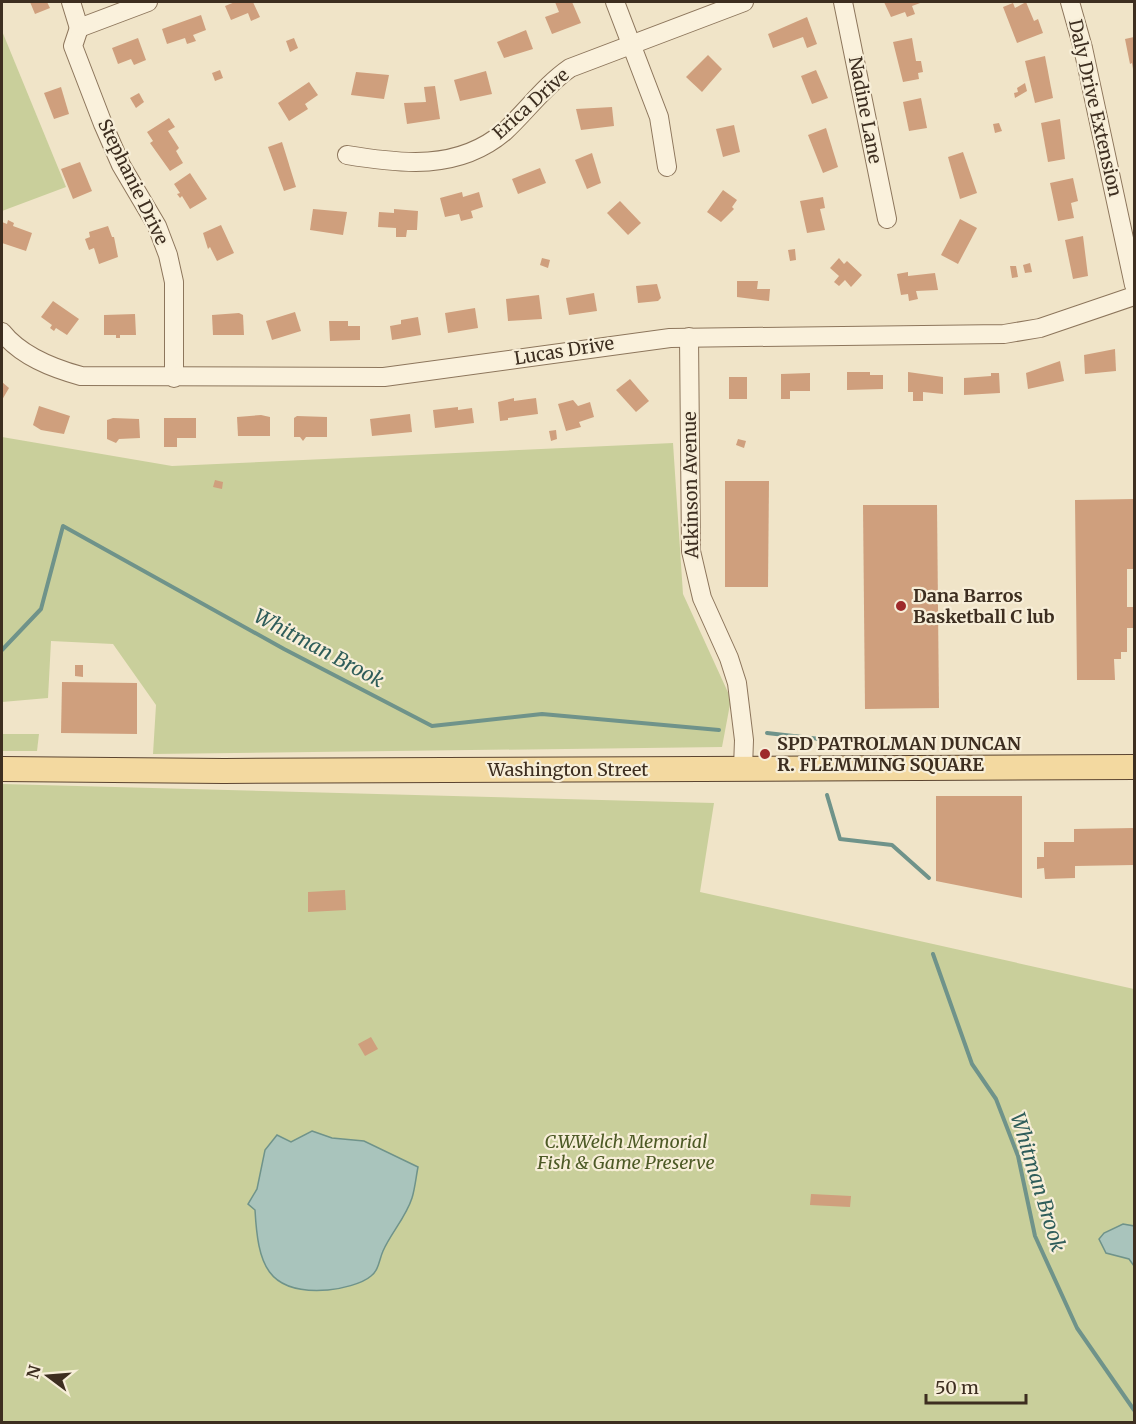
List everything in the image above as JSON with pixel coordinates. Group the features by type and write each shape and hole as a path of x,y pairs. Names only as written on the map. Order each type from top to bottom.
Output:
{"main road":[{"name":"Washington Street","path":"2,769 224,771 1134,767"}],"street":[{"path":"71,2 79,28 148,2"},
{"path":"615,2 658,117 667,167"},
{"name":"Erica Drive","path":"346,155 414,164 458,156 479,148 502,133 554,79 570,68 744,2"},
{"name":"Nadine Lane","path":"843,2 887,219"},
{"name":"Daly Drive Extension","path":"1070,2 1083,48 1134,285"},
{"name":"Stephanie Drive","path":"79,28 73,46 103,124 121,165 158,226 168,255 174,282 174,378"},
{"name":"Lucas Drive","path":"2,332 8,340 42,363 70,373 102,378 384,377 646,339 1004,334 1040,328 1134,296"},
{"name":"Atkinson Avenue","path":"689,337 691,551 702,598 729,658 737,683 743,730 743,768"}],"green space":[{"path":"2,31 66,187 2,211"},
{"path":"2,437 172,466 673,443 683,594 731,699 722,747 153,754 156,705 113,644 51,641 48,698 2,702"},
{"path":"2,734 39,734 37,751 2,751"},
{"name":"C.W.Welch Memorial Fish & Game Preserve","path":"2,784 714,803 700,892 1134,989 1134,1422 2,1422"}],"water":[{"path":"312,1131 332,1138 364,1141 418,1167 409,1205 386,1244 376,1271 351,1286 307,1290 291,1287 278,1281 269,1272 263,1260 256,1229 255,1210 248,1204 257,1189 265,1150 277,1135 291,1142"},
{"path":"1123,1224 1134,1226 1134,1266 1129,1259 1106,1253 1099,1239 1104,1233"}],"building":[{"path":"30,2 47,2 50,8 35,14"},
{"path":"235,2 253,2 260,17 251,21 248,13 231,20 225,6"},
{"path":"555,2 572,2 581,23 552,34 545,17 559,12"},
{"path":"884,2 923,2 912,6 915,14 907,17 905,12 891,17"},
{"path":"1026,2 1034,21 1038,19 1043,33 1017,43 1003,7 1013,3 1015,8"},
{"path":"201,15 206,30 193,35 196,41 187,44 185,38 167,44 162,29"},
{"path":"807,17 817,44 807,48 803,37 773,48 768,34"},
{"path":"526,30 533,49 504,58 497,42"},
{"path":"1134,37 1134,69 1133,69 1125,39"},
{"path":"138,38 146,60 134,65 131,59 118,64 112,48"},
{"path":"294,38 298,48 290,52 286,41"},
{"path":"912,38 916,61 921,61 923,72 918,73 919,79 903,82 893,42"},
{"path":"708,55 722,69 702,92 686,77"},
{"path":"1045,56 1053,98 1035,103 1025,61"},
{"path":"220,70 223,78 215,81 212,73"},
{"path":"816,70 828,98 812,104 801,76"},
{"path":"486,71 492,94 460,101 454,80"},
{"path":"356,72 389,75 384,99 351,95"},
{"path":"309,82 318,95 305,104 308,109 289,121 278,103"},
{"path":"1025,83 1027,91 1015,98 1014,93 1018,92 1017,88"},
{"path":"435,86 440,119 407,124 404,103 426,102 424,87"},
{"path":"61,87 69,114 54,119 44,93"},
{"path":"139,93 144,102 136,108 130,98"},
{"path":"921,98 927,128 909,131 903,102"},
{"path":"612,107 614,126 581,130 576,109"},
{"path":"169,118 175,127 168,131 179,148 176,151 183,163 170,171 150,143 153,141 147,132"},
{"path":"1060,119 1065,159 1048,162 1041,123"},
{"path":"999,123 1002,131 995,133 993,124"},
{"path":"734,125 740,152 723,157 716,129"},
{"path":"826,128 838,167 823,173 808,135"},
{"path":"282,142 296,187 284,191 268,147"},
{"path":"963,152 977,193 960,199 948,157"},
{"path":"592,153 601,183 587,189 575,160"},
{"path":"80,162 92,191 73,199 61,169"},
{"path":"540,168 546,183 518,194 512,179"},
{"path":"190,173 207,199 190,209 182,196 180,198 177,194 180,193 174,184"},
{"path":"1073,178 1078,201 1071,203 1074,218 1058,221 1050,183"},
{"path":"723,190 737,200 732,207 734,209 721,222 707,212"},
{"path":"462,192 463,197 479,192 483,207 471,211 473,218 461,221 459,214 445,217 440,198"},
{"path":"823,197 825,208 820,209 825,230 807,233 800,201"},
{"path":"620,201 641,223 628,235 607,213"},
{"path":"313,209 347,212 343,235 310,230"},
{"path":"394,209 418,211 417,230 407,230 406,237 396,237 396,228 378,227 379,212 394,213"},
{"path":"960,219 977,228 958,264 941,255"},
{"path":"8,220 14,223 13,226 32,233 26,251 2,243 2,222 7,224"},
{"path":"221,225 234,253 217,261 210,247 208,249 203,233"},
{"path":"108,226 114,237 118,257 99,264 94,248 89,250 85,239 90,237 89,232"},
{"path":"1083,236 1088,276 1073,279 1065,240"},
{"path":"795,249 796,260 790,261 788,250"},
{"path":"542,258 550,260 548,268 540,265"},
{"path":"839,258 844,264 847,261 862,275 851,287 845,280 839,286 834,282 839,276 830,268"},
{"path":"1030,263 1032,272 1025,273 1023,265"},
{"path":"1010,266 1016,266 1018,277 1012,278"},
{"path":"908,272 908,276 935,273 938,290 916,291 918,299 909,301 908,294 901,295 897,274"},
{"path":"737,281 758,281 757,289 770,289 769,301 737,297"},
{"path":"657,284 661,298 658,301 638,303 636,286"},
{"path":"594,293 597,311 569,315 566,298"},
{"path":"539,295 542,319 508,321 506,299"},
{"path":"53,301 79,319 67,335 56,328 54,331 50,328 52,325 41,317"},
{"path":"475,308 478,328 448,333 445,313"},
{"path":"295,312 301,331 272,340 266,321"},
{"path":"239,313 243,315 244,335 213,335 212,315"},
{"path":"135,314 136,335 120,335 120,338 116,338 116,335 104,335 104,315"},
{"path":"418,317 421,335 392,340 390,326 401,324 401,320"},
{"path":"329,321 348,321 348,326 360,326 360,340 330,341"},
{"path":"1115,349 1116,371 1085,374 1084,355"},
{"path":"1060,361 1064,381 1028,389 1026,373"},
{"path":"847,372 870,372 870,375 883,375 883,389 847,390"},
{"path":"908,372 943,377 943,394 923,392 923,401 913,401 913,392 908,392"},
{"path":"810,373 810,391 790,391 790,399 781,399 781,374"},
{"path":"991,373 999,373 1000,393 964,395 964,378 991,376"},
{"path":"729,377 747,377 747,399 729,399"},
{"path":"630,379 649,401 636,412 616,390"},
{"path":"2,382 9,388 2,400"},
{"path":"514,398 514,401 536,398 538,414 500,421 498,402"},
{"path":"573,400 578,406 590,402 594,417 579,422 581,427 566,431 558,404"},
{"path":"39,406 70,416 64,434 41,430 33,425"},
{"path":"458,407 458,410 472,408 474,423 435,428 433,410"},
{"path":"410,414 412,432 372,436 370,419"},
{"path":"261,415 270,417 270,436 238,436 237,417"},
{"path":"297,416 327,417 327,437 306,437 303,441 300,437 294,437 294,418"},
{"path":"113,418 139,419 140,438 119,439 116,443 107,439 107,420"},
{"path":"164,418 196,418 196,438 177,438 177,447 164,447"},
{"path":"556,430 557,439 551,441 549,431"},
{"path":"738,439 746,441 744,448 736,445"},
{"path":"215,480 223,482 222,489 213,487"},
{"path":"725,481 769,481 768,587 725,587"},
{"path":"1134,499 1134,569 1127,569 1127,607 1133,607 1133,628 1127,628 1127,652 1121,652 1121,659 1114,659 1115,680 1077,680 1075,500"},
{"name":"Dana Barros Basketball C lub","path":"863,505 937,505 939,708 865,709"},
{"path":"75,665 83,665 83,677 75,676"},
{"path":"62,682 137,683 137,734 61,733"},
{"path":"936,796 1022,796 1022,898 936,881"},
{"path":"1134,828 1134,865 1075,866 1075,878 1045,879 1044,868 1037,869 1037,857 1044,857 1044,842 1074,842 1074,829"},
{"path":"345,890 346,910 308,912 308,892"},
{"path":"371,1037 378,1049 365,1056 358,1044"},
{"path":"811,1194 851,1196 850,1207 810,1205"}],"waterway":[{"name":"Whitman Brook","path":"2,650 41,609 63,526 284,649 432,726 542,714 719,730"},
{"name":"Whitman Brook","path":"767,733 820,739"},
{"name":"Whitman Brook","path":"827,795 840,839 892,845 929,878"},
{"name":"Whitman Brook","path":"933,954 972,1064 996,1099 1018,1156 1035,1236 1077,1328 1134,1410"}],"place":[{"name":"Dana Barros Basketball C lub","path":"901,606"},
{"name":"SPD PATROLMAN DUNCAN R. FLEMMING SQUARE","path":"765,754"}]}
